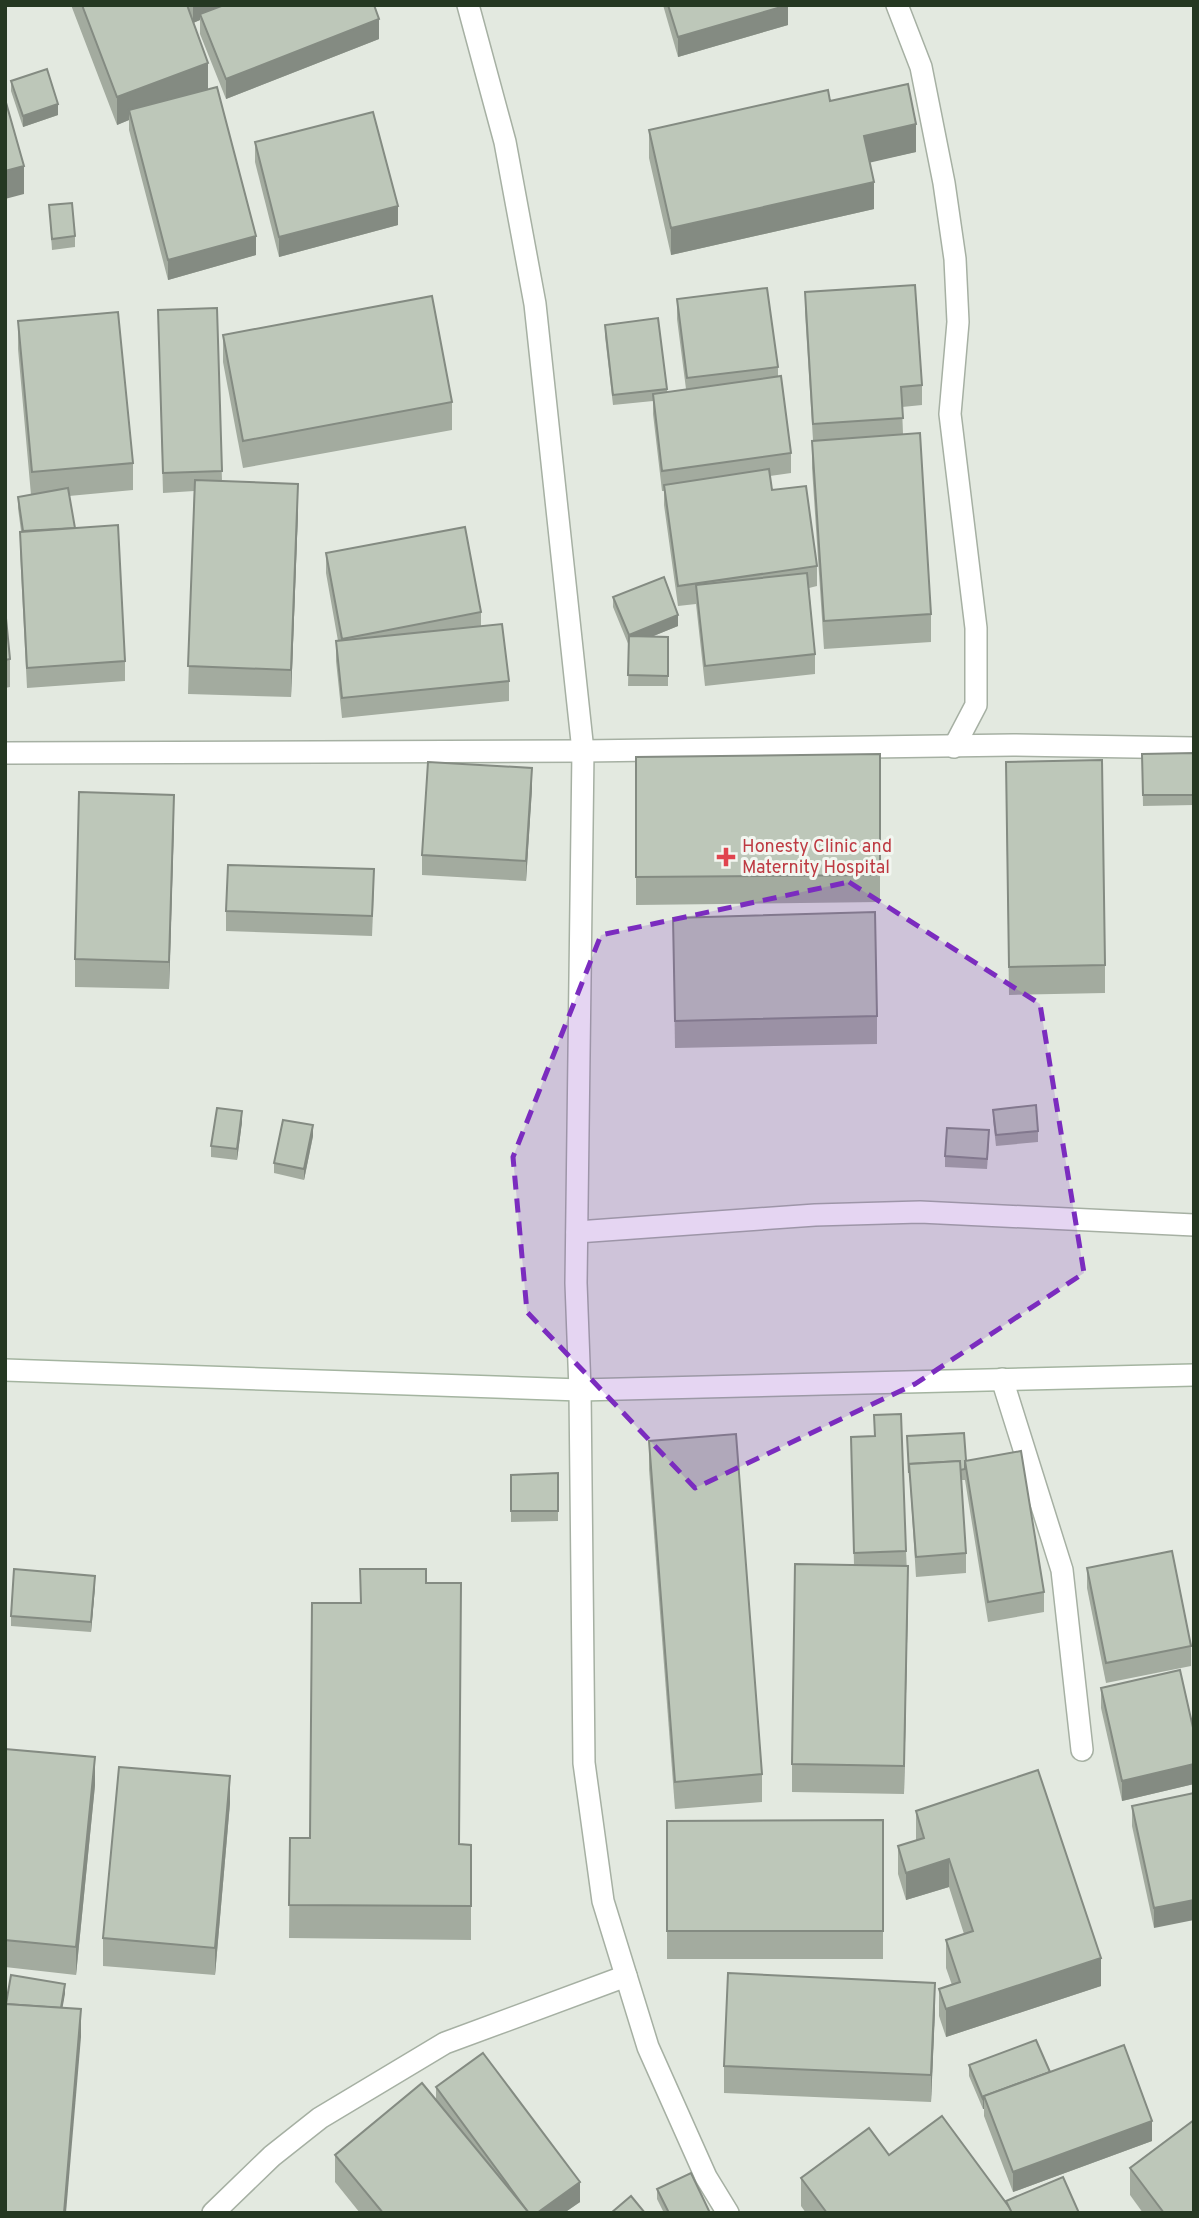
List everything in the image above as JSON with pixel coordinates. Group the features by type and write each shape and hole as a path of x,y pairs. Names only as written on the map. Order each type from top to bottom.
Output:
{"street":[{"path":"468,5 505,142 535,304 583,751 576,1283 580,1390 584,1763 603,1901 648,2047 706,2176 728,2213"},
{"path":"897,5 921,67 944,183 955,259 958,322 950,414 976,628 976,705 954,747"},
{"path":"5,752 583,751 1013,745 1194,748"},
{"path":"578,1232 815,1215 920,1212 1194,1225"},
{"path":"5,1370 580,1390 1194,1375"},
{"path":"1002,1379 1062,1570 1082,1750"},
{"path":"213,2213 272,2156 320,2118 445,2043 626,1976"}],"highlighted area":[{"path":"849,882 1040,1004 1084,1273 915,1384 695,1488 527,1312 513,1157 601,935"}],"building":[{"path":"82,5 187,5 208,63 117,97"},
{"path":"224,5 374,5 379,19 226,79 200,14"},
{"path":"668,5 788,5 678,37"},
{"path":"47,69 58,104 23,116 11,81"},
{"path":"908,84 916,124 864,136 874,182 671,228 649,130 828,90 830,101"},
{"path":"217,87 256,236 168,260 129,110"},
{"path":"5,99 24,166 5,171"},
{"path":"373,112 398,206 279,237 255,142"},
{"path":"72,203 75,236 52,239 49,205"},
{"path":"915,285 922,385 901,387 903,418 813,424 805,292"},
{"path":"767,288 778,367 687,378 677,299"},
{"path":"432,296 452,402 243,441 223,335"},
{"path":"217,308 222,471 163,473 158,310"},
{"path":"118,312 133,463 32,472 18,321"},
{"path":"658,318 667,389 613,395 605,325"},
{"path":"781,376 791,453 662,471 653,394"},
{"path":"920,433 931,614 824,621 812,441"},
{"path":"769,469 772,490 806,486 817,566 678,586 664,485"},
{"path":"195,480 298,484 291,670 188,666"},
{"path":"68,488 75,528 23,531 18,497"},
{"path":"118,525 125,661 27,668 20,532"},
{"path":"465,527 481,612 342,639 326,553"},
{"path":"807,573 815,654 705,666 696,585"},
{"path":"664,577 678,615 629,635 613,597"},
{"path":"5,608 10,659 5,660"},
{"path":"502,624 509,681 342,698 336,641"},
{"path":"629,636 668,637 668,676 628,675"},
{"path":"1194,753 1194,795 1143,795 1142,754"},
{"path":"880,754 880,875 636,877 636,757"},
{"path":"1102,760 1105,965 1009,967 1006,762"},
{"path":"428,762 532,768 526,861 422,855"},
{"path":"79,792 174,795 169,962 75,959"},
{"path":"228,865 374,869 372,916 226,911"},
{"path":"875,912 877,1016 675,1021 673,918"},
{"path":"1036,1105 1038,1131 996,1135 993,1110"},
{"path":"217,1108 242,1111 237,1149 211,1146"},
{"path":"283,1120 313,1125 304,1169 274,1163"},
{"path":"947,1128 989,1130 987,1159 945,1156"},
{"path":"901,1414 906,1551 854,1553 851,1437 875,1436 874,1415"},
{"path":"964,1433 965,1469 960,1470 960,1461 909,1464 909,1473 907,1436"},
{"path":"736,1434 762,1774 675,1782 649,1441"},
{"path":"1021,1451 1044,1592 988,1602 965,1461"},
{"path":"960,1461 966,1553 916,1557 909,1464"},
{"path":"558,1473 558,1511 511,1511 511,1475"},
{"path":"1172,1551 1191,1646 1106,1663 1087,1568"},
{"path":"795,1564 908,1566 904,1766 792,1764"},
{"path":"14,1569 95,1576 91,1622 11,1616"},
{"path":"360,1569 426,1569 426,1583 461,1583 459,1844 471,1845 471,1906 289,1905 290,1838 310,1838 312,1603 361,1603"},
{"path":"1180,1670 1194,1732 1194,1764 1122,1781 1101,1688"},
{"path":"5,1749 95,1757 76,1947 5,1940"},
{"path":"119,1767 230,1776 215,1948 103,1938"},
{"path":"1038,1770 1101,1958 946,2009 939,1989 960,1982 946,1940 973,1931 949,1859 906,1873 898,1846 924,1838 916,1811"},
{"path":"1194,1793 1194,1900 1154,1908 1132,1806"},
{"path":"883,1820 883,1931 667,1931 667,1821"},
{"path":"728,1973 935,1983 931,2075 724,2066"},
{"path":"11,1975 65,1984 61,2008 6,2004"},
{"path":"5,2004 81,2009 64,2213 5,2213"},
{"path":"1036,2040 1050,2072 984,2096 983,2099 969,2065"},
{"path":"1124,2045 1152,2121 1013,2172 984,2096"},
{"path":"483,2053 580,2182 537,2213 528,2212 436,2087"},
{"path":"422,2083 529,2213 383,2213 335,2155"},
{"path":"942,2116 1012,2211 1010,2213 827,2213 801,2178 869,2128 889,2155"},
{"path":"1194,2120 1194,2213 1164,2213 1130,2168"},
{"path":"691,2173 710,2213 669,2213 657,2189"},
{"path":"1063,2177 1079,2213 1012,2213 1006,2201"},
{"path":"631,2196 645,2213 611,2213"}],"place":[{"name":"Honesty Clinic and Maternity Hospital","path":"726,857"}]}
